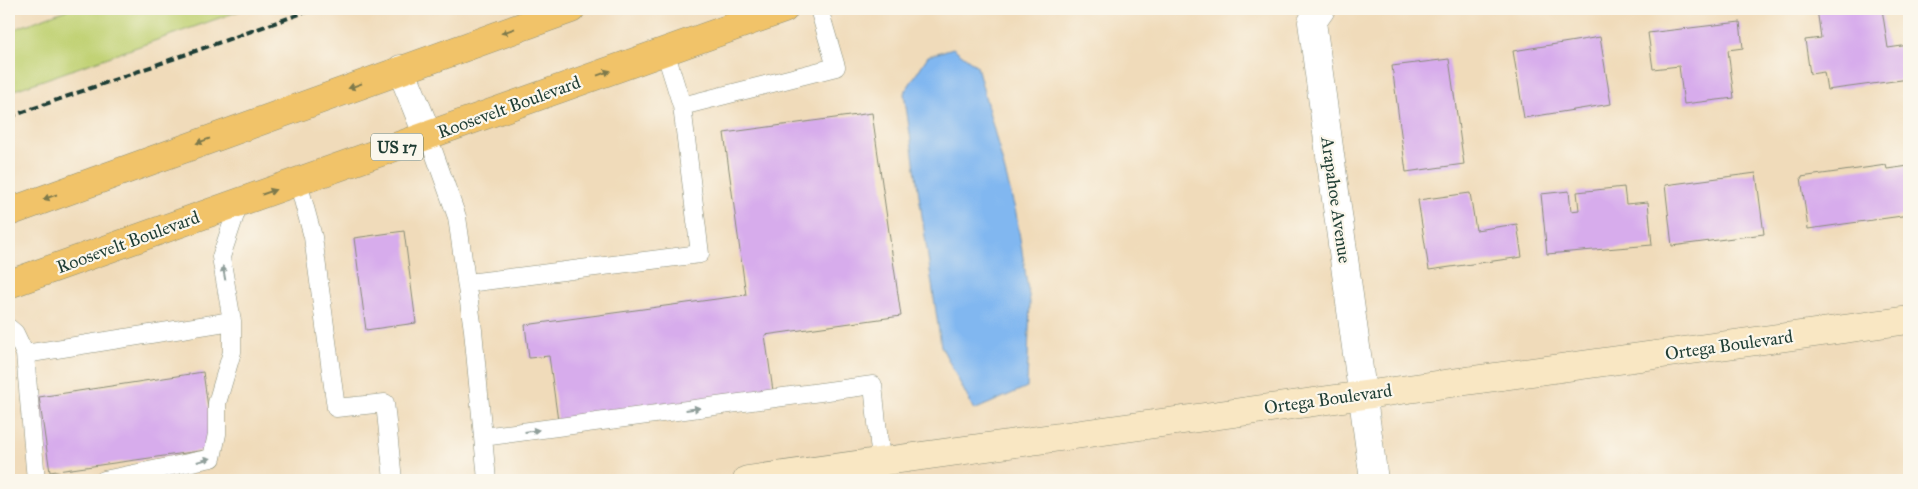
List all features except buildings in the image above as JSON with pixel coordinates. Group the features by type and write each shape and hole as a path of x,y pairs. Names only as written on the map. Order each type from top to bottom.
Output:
{"highway":[{"path":"9,212 571,9"},
{"name":"Roosevelt Boulevard","path":"9,284 784,9"}],"main road":[{"name":"Ortega Boulevard","path":"747,480 1909,320"}],"street":[{"name":"Arapahoe Avenue","path":"1321,9 1312,22 1374,480"},
{"path":"402,69 428,136"}],"lane":[{"path":"682,106 836,67 819,9"},
{"path":"468,283 700,254 682,106 665,51"},
{"path":"428,136 457,217 468,283 487,480"},
{"path":"298,182 313,237 336,408 385,403 392,480"},
{"path":"104,480 212,458 217,434 217,403 232,352 232,321 221,257 240,203"},
{"path":"25,354 232,321"},
{"path":"9,328 15,334 25,354 36,480"},
{"path":"484,437 873,385 881,461"}],"green space":[{"path":"69,9 245,9 9,92 9,31"}],"water":[{"path":"953,48 977,66 1016,213 1030,302 1027,387 974,410 941,346 904,93 928,56"}],"railway":[{"path":"9,117 314,9"}]}
